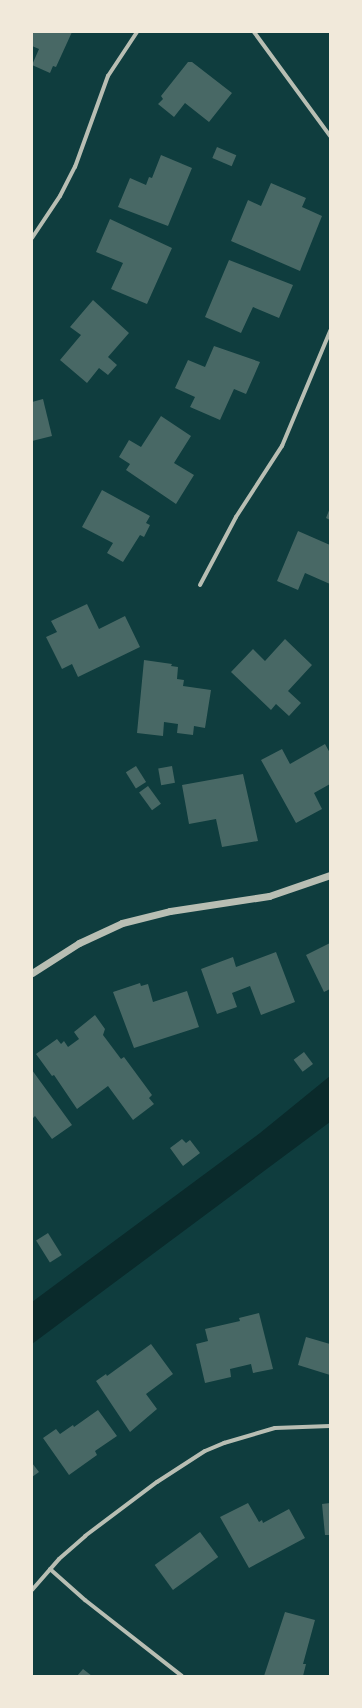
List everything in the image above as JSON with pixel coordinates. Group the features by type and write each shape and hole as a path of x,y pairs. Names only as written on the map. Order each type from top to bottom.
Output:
{"street":[{"path":"32,238 75,167 108,76 137,32"},
{"path":"254,32 330,136"},
{"path":"200,585 236,517 282,446 330,331"},
{"path":"32,973 79,943 122,924 170,911 269,896 330,875"},
{"path":"32,1590 50,1569 85,1536 121,1509 205,1451 230,1440 275,1428 330,1426"},
{"path":"50,1569 85,1600 182,1676"}],"water":[{"path":"330,1076 330,1122 32,1344 32,1302 260,1133"}],"building":[{"path":"32,32 72,32 56,67 53,66 50,73 32,65 39,49 32,46"},
{"path":"188,62 192,62 232,93 209,122 185,103 174,117 158,104 163,99 161,96"},
{"path":"217,147 236,155 232,166 212,158"},
{"path":"161,155 192,168 168,226 118,207 130,178 146,185 149,177 152,178"},
{"path":"271,183 306,198 302,207 322,216 300,271 231,241 248,200 261,206"},
{"path":"110,219 172,248 147,304 111,289 123,263 96,252"},
{"path":"229,260 293,285 279,318 253,307 241,333 205,317"},
{"path":"93,300 129,333 108,357 117,365 108,375 99,368 87,383 60,360 81,335 70,327"},
{"path":"214,346 260,362 246,394 234,389 220,420 190,407 195,397 175,388 188,360 205,367"},
{"path":"43,399 52,436 32,441 32,402"},
{"path":"161,416 191,436 174,463 194,475 176,504 126,470 130,464 119,457 129,440 141,447"},
{"path":"102,490 150,516 146,523 150,525 144,537 140,535 123,562 107,553 113,543 82,527"},
{"path":"330,508 330,520 326,518"},
{"path":"298,531 330,545 330,584 305,573 298,590 277,581"},
{"path":"87,604 99,629 125,616 140,647 78,677 72,664 62,669 46,637 57,632 51,621"},
{"path":"285,639 312,665 288,691 301,703 289,716 276,704 271,710 231,672 253,649 265,661"},
{"path":"144,660 172,664 171,666 178,667 177,679 184,680 183,686 211,690 205,728 194,726 193,735 177,733 178,724 164,722 163,736 137,733"},
{"path":"325,744 330,753 330,784 314,793 322,809 296,823 261,760 282,749 290,764"},
{"path":"136,766 146,782 136,788 126,772"},
{"path":"172,766 175,783 161,785 158,768"},
{"path":"243,774 258,841 222,847 216,819 189,824 182,785"},
{"path":"148,786 161,804 152,810 139,792"},
{"path":"330,943 330,989 324,992 306,955"},
{"path":"276,952 295,1002 261,1015 250,986 232,993 237,1007 217,1014 201,969 233,957 236,967"},
{"path":"140,983 141,986 148,984 153,1002 187,991 199,1027 134,1048 113,992"},
{"path":"95,1015 105,1029 103,1035 121,1059 124,1057 152,1095 149,1098 154,1104 133,1120 108,1086 77,1109 54,1075 52,1076 36,1054 57,1039 61,1044 64,1041 68,1047 79,1039 74,1032"},
{"path":"304,1052 313,1064 303,1072 294,1060"},
{"path":"32,1070 72,1125 52,1139 35,1116 32,1119"},
{"path":"182,1139 186,1143 190,1140 200,1153 183,1166 170,1148"},
{"path":"48,1233 62,1255 50,1262 36,1240"},
{"path":"259,1313 273,1369 253,1373 251,1364 230,1369 231,1377 205,1383 196,1344 208,1341 205,1329 240,1321 239,1318"},
{"path":"306,1337 330,1344 330,1375 298,1365"},
{"path":"151,1344 173,1374 146,1394 157,1409 130,1432 96,1381 106,1374 107,1376"},
{"path":"98,1410 117,1436 95,1451 97,1455 69,1475 43,1438 56,1429 60,1434 73,1425 74,1427"},
{"path":"32,1463 39,1472 32,1477"},
{"path":"248,1503 259,1522 262,1520 263,1523 289,1509 305,1538 249,1568 220,1517"},
{"path":"330,1503 330,1535 325,1535 322,1504"},
{"path":"200,1532 218,1557 173,1590 155,1565"},
{"path":"285,1612 315,1620 303,1664 306,1664 303,1676 264,1676"},
{"path":"83,1669 92,1676 77,1676"}]}
